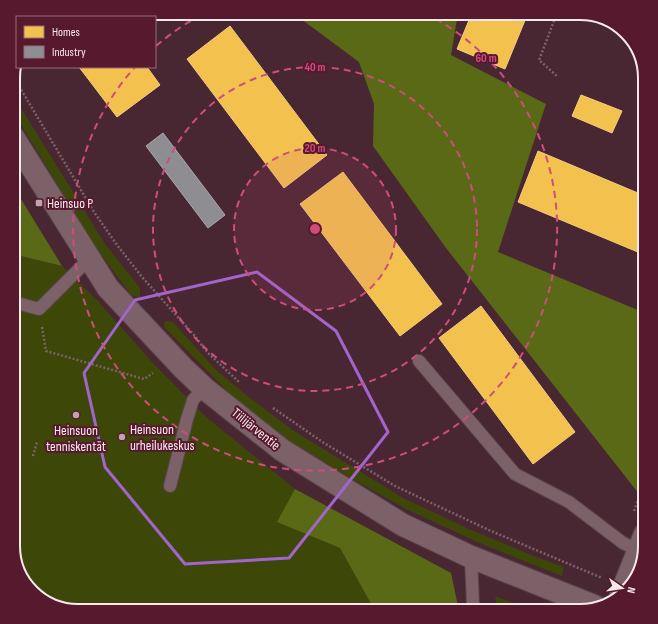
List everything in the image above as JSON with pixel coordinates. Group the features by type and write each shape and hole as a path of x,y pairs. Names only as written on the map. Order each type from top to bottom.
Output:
{"street":[{"name":"Tiilijärventie","path":"20,147 108,288 204,388 282,450 403,525 471,556 587,603"},
{"path":"626,580 637,556"}],"lane":[{"path":"20,304 39,309 90,258"},
{"path":"419,361 515,474 569,502 623,543 638,545"},
{"path":"170,486 193,400 204,388"},
{"path":"471,556 473,604"}],"path":[{"path":"554,20 539,60 558,77"},
{"path":"20,88 94,212 117,245 208,353 245,386"},
{"path":"39,309 46,351 144,379 161,367 194,335"},
{"path":"268,405 324,443 395,486 491,531 604,579 619,588"},
{"path":"32,456 37,442"}],"highlighted area":[{"path":"257,272 336,331 388,432 289,558 185,564 105,467 84,373 135,300"}],"green space":[{"path":"302,20 457,20 451,55 546,104 498,252 638,310 638,493 446,248 373,146 374,104 359,62"},
{"path":"20,106 105,244 140,288 140,298 131,295 90,239 20,123"},
{"path":"20,197 62,266 20,256"},
{"name":"Heinsuon urheilukeskus","path":"20,256 62,266 97,300 152,362 206,417 295,489 278,522 340,548 371,604 78,604 56,600 37,587 24,568 20,549"},
{"path":"165,321 173,322 215,369 246,395 294,431 403,498 469,529 564,567 562,576 482,544 406,509 349,477 290,441 233,397 164,327"},
{"path":"295,489 451,573 458,604 371,604 340,548 277,522"},
{"path":"495,596 516,604 497,604"}],"building: Homes":[{"path":"469,20 525,20 505,69 457,49"},
{"path":"230,26 327,155 284,188 187,59"},
{"path":"80,68 148,68 160,85 117,117"},
{"path":"581,95 622,111 612,133 572,116"},
{"path":"538,151 638,193 638,252 518,202"},
{"path":"343,172 442,304 400,336 300,204"},
{"path":"481,306 575,432 533,464 439,338"}],"building: Industry":[{"path":"163,133 225,215 208,228 146,146"}],"place":[{"name":"Heinsuo P","path":"39,203"},
{"name":"Heinsuon tenniskentät","path":"76,415"},
{"name":"Heinsuon urheilukeskus","path":"122,437"}]}
